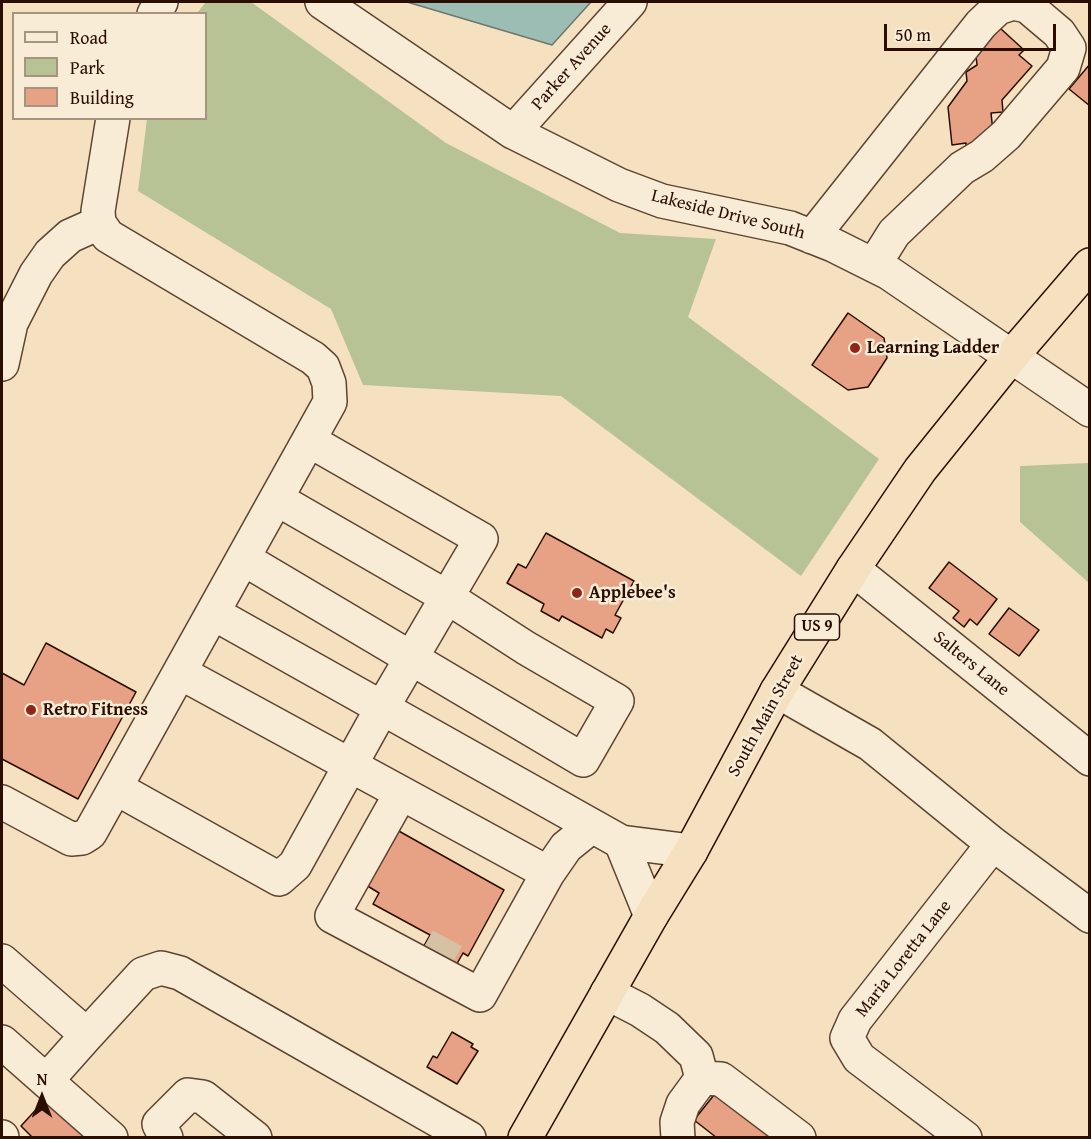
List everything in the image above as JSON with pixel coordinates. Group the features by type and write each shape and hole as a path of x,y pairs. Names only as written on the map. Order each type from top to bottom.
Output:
{"highway":[{"name":"South Main Street","path":"525,1137 651,916 691,851 777,691 853,569 920,470 1089,265"}],"street":[{"name":"Lakeside Drive South","path":"322,2 513,132 619,184 662,201 790,228 873,265 1011,357 1087,403"},
{"name":"Parker Avenue","path":"513,132 630,2"},
{"path":"812,237 981,24 998,8 1013,3 1027,6 1059,33 1069,48 1063,68 1006,135 982,156 962,168 894,233 873,265"},
{"path":"2,802 71,839 82,838 90,833 330,402 329,383 323,367 313,358 108,236 99,223 98,211 112,120"},
{"path":"2,364 11,322 36,274 50,254 70,236 99,223"},
{"path":"116,788 279,879 295,865 382,708 481,540 310,441"},
{"path":"244,560 583,760 617,701 526,648 447,597 277,500"},
{"name":"Salters Lane","path":"853,569 1089,759"},
{"path":"213,613 621,842 691,851"},
{"path":"181,673 548,873"},
{"path":"777,691 870,744 993,844 1089,916"},
{"path":"401,793 332,916 410,947 484,987"},
{"path":"484,987 548,873 566,847 592,826"},
{"path":"621,842 651,916"},
{"name":"Maria Loretta Lane","path":"965,1137 859,1058 847,1038 855,1020 993,844"},
{"path":"2,962 87,1035"},
{"path":"458,963 484,987"},
{"path":"47,1080 143,974 161,968 180,973 469,1137"},
{"path":"607,993 640,1010 681,1040 696,1056 702,1078"},
{"path":"2,1042 111,1137"},
{"path":"678,1137 677,1122 683,1104 702,1078"},
{"path":"702,1078 721,1079 799,1137"},
{"path":"166,1137 159,1124 188,1095 202,1097 255,1137"}],"green space":[{"path":"206,2 251,2 446,143 620,233 716,239 688,317 879,459 801,576 561,396 363,385 331,309 138,191 147,120 207,120 207,12 198,12"},
{"path":"1090,463 1089,583 1020,522 1020,466"}],"water":[{"path":"407,2 591,2 552,45"}],"building":[{"path":"1000,28 1024,50 1019,55 1032,66 1002,100 1003,112 991,113 994,141 966,150 966,143 952,145 948,107 967,81 966,72 977,65 976,56"},
{"path":"1090,64 1090,106 1069,89"},
{"name":"Learning Ladder","path":"848,313 884,338 887,358 868,387 848,390 812,365"},
{"name":"Applebee's","path":"546,533 634,581 615,615 621,618 613,633 606,629 602,638 562,616 559,621 541,611 544,604 507,583 518,564 526,568"},
{"path":"949,562 997,599 977,625 970,619 964,627 953,618 959,611 929,588"},
{"path":"1009,608 1039,630 1019,656 989,634"},
{"path":"46,643 136,692 78,799 2,759 2,673 24,685"},
{"path":"397,830 504,890 468,956 463,953 454,969 421,951 430,935 373,904 379,893 366,885"},
{"path":"452,1032 473,1044 471,1047 478,1051 457,1084 427,1067 433,1056 437,1058"},
{"path":"718,1090 778,1138 717,1138 694,1120"},
{"path":"52,1092 104,1138 33,1138 21,1126"}],"tunnel":[{"path":"425,945 458,963"}],"place":[{"name":"Learning Ladder","path":"855,348"},
{"name":"Applebee's","path":"577,593"},
{"name":"Retro Fitness","path":"31,710"}]}
